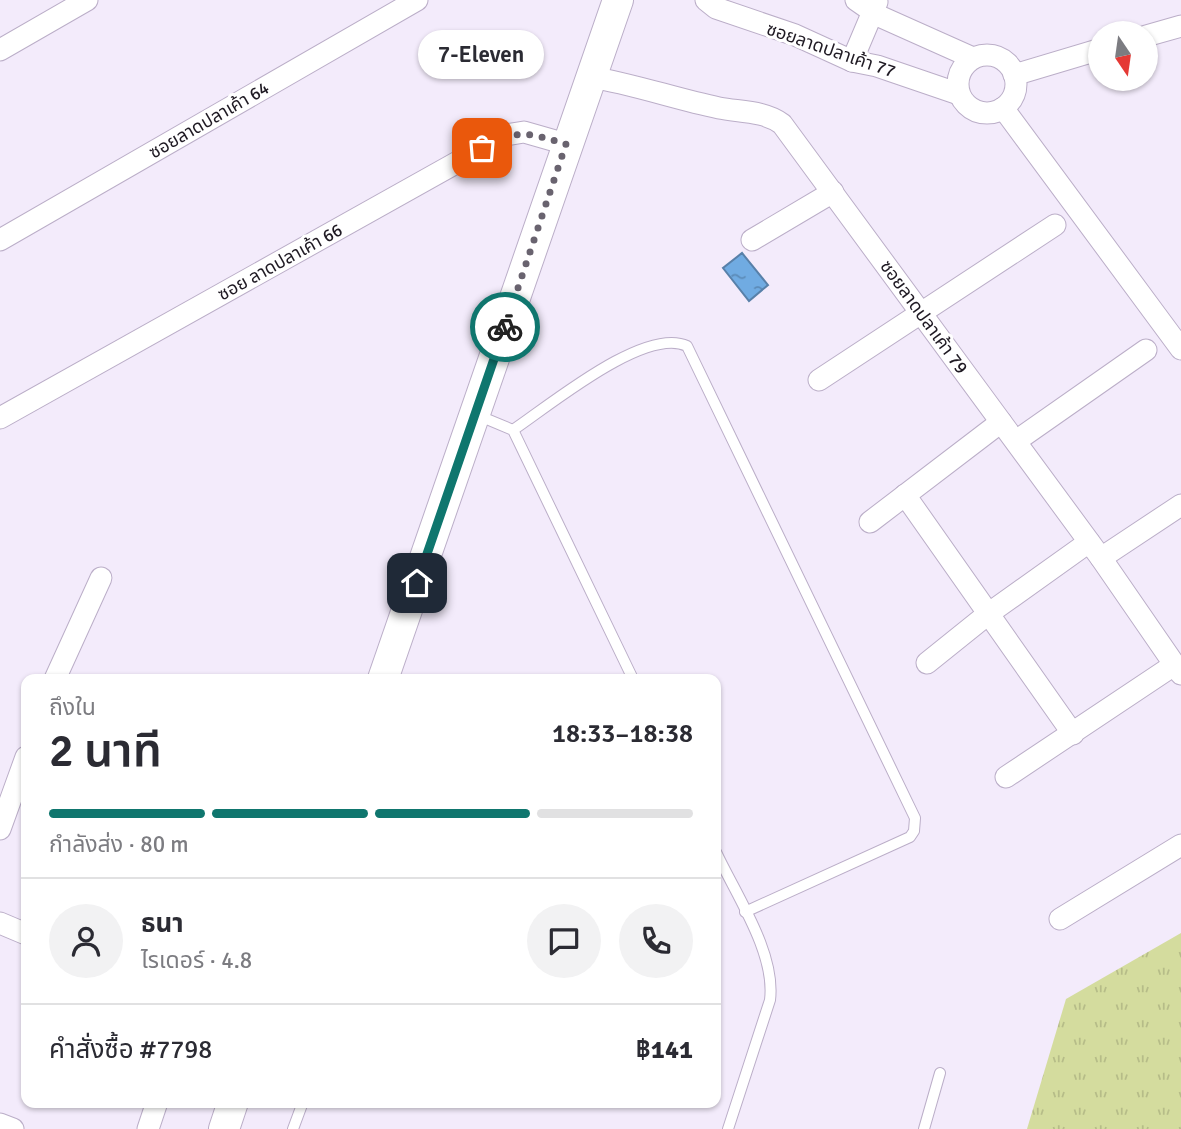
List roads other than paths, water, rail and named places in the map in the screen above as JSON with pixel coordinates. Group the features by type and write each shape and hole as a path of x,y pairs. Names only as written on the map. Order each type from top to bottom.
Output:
{"main road":[{"path":"385,674 477,415 566,144 618,0"},
{"path":"224,1129 231,1108"}],"street":[{"path":"0,50 87,0"},
{"name":"ซอยลาดปลาเค้า 64","path":"0,240 417,0"},
{"name":"ซอยลาดปลาเค้า 77","path":"706,0 726,12 795,35 852,61 877,66 959,94"},
{"path":"856,0 876,6 973,58"},
{"path":"852,61 876,6"},
{"path":"1158,33 1181,26"},
{"path":"1014,75 1088,53"},
{"path":"983,54 997,56 1006,61 1014,75 1014,95 1003,108 985,113 975,111 959,94 959,75 973,58 983,54"},
{"name":"ซอยลาดปลาเค้า 79","path":"590,77 637,85 717,107 773,117 782,124 1095,550 1177,670"},
{"path":"1003,108 1181,349"},
{"name":"ซอย ลาดปลาเค้า 66","path":"0,418 506,135 524,132 566,144"},
{"path":"752,240 833,192"},
{"path":"819,380 1055,225"},
{"path":"1016,441 1146,350"},
{"path":"870,522 1001,422"},
{"path":"905,495 1073,734"},
{"path":"927,663 988,614 1095,550 1181,505"},
{"path":"57,674 101,578"},
{"path":"1006,776 1177,670"},
{"path":"0,829 21,771"},
{"path":"1060,919 1181,845"},
{"path":"0,923 21,932"},
{"path":"148,1129 155,1108"},
{"path":"0,1124 13,1129"}],"lane":[{"path":"513,430 627,355 661,341 687,346 903,793 915,818 914,831 910,837 745,912"},
{"path":"477,415 513,430 631,674"},
{"path":"721,862 766,958 772,980 770,1000 728,1129"},
{"path":"924,1129 940,1073"},
{"path":"293,1129 301,1108"}],"water":[{"path":"742,253 768,285 749,301 723,268"}],"place":[{"name":"7-Eleven","path":"482,148"}]}
